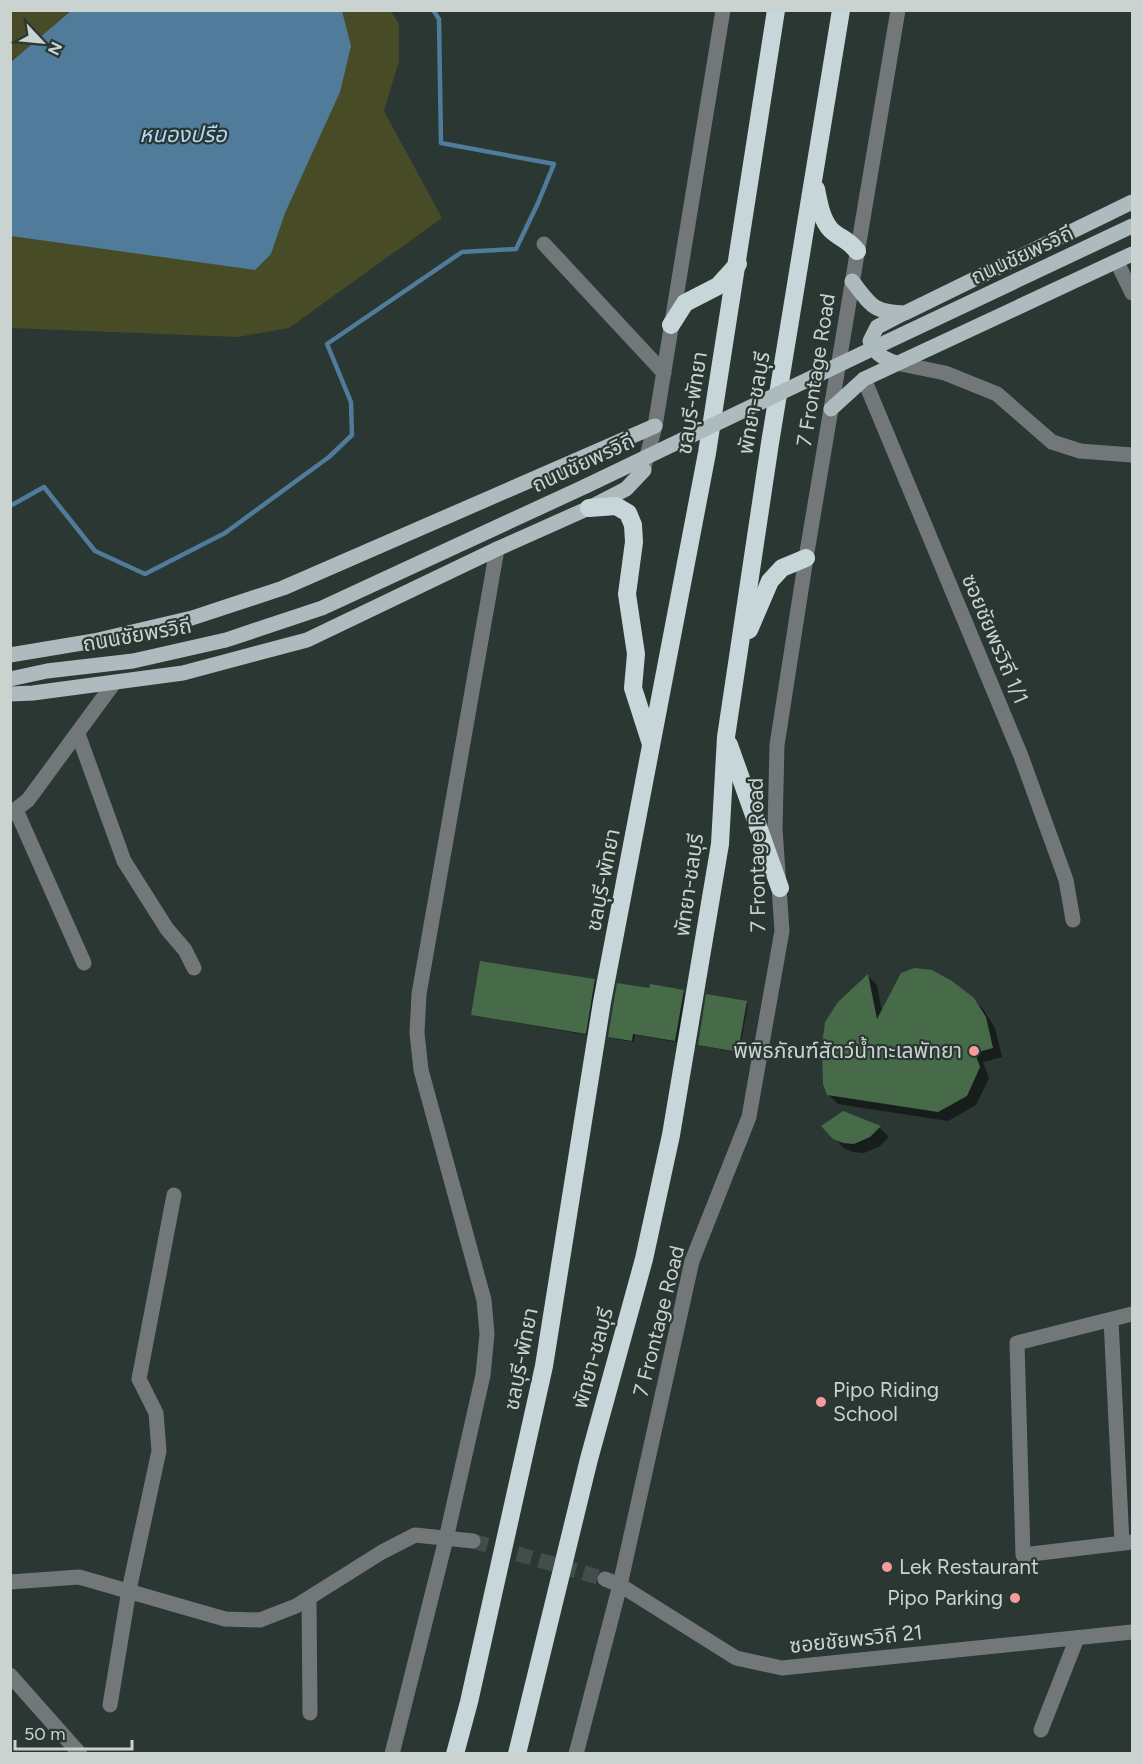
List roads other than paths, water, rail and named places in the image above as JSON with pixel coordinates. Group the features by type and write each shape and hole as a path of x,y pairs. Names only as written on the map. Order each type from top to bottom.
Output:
{"highway":[{"name":"ชลบุรี-พัทยา","path":"455,1754 469,1702 544,1366 602,1002 707,453 776,10"},
{"name":"พัทยา-ชลบุรี","path":"517,1754 589,1459 644,1259 671,1135 720,844 726,737 770,443 841,10"},
{"path":"814,178 821,212 831,230 849,242 857,251"},
{"path":"671,325 685,303 718,286 738,264"},
{"path":"590,508 616,506 628,513 633,525 634,542 627,594 636,654 633,688 652,746"},
{"path":"739,655 770,581 782,568 806,558"},
{"path":"726,737 780,888"}],"main road":[{"name":"ถนนชัยพรวิถี","path":"896,363 876,354 870,340 877,327 1132,202"},
{"name":"ถนนชัยพรวิถี","path":"10,679 30,674 133,661 226,640 322,608 586,486 1132,226"},
{"path":"831,409 864,379 1132,254"},
{"path":"852,281 870,304 883,312 905,313"},
{"name":"ถนนชัยพรวิถี","path":"10,655 94,641 192,618 283,588 655,426"},
{"name":"ถนนชัยพรวิถี","path":"10,694 183,673 307,640 497,549 590,508 626,489 644,470"},
{"name":"ถนนชัยพรวิถี","path":"10,674 30,674"}],"street":[{"path":"644,470 655,426 723,10"},
{"name":"7 Frontage Road","path":"576,1754 620,1585 692,1261 748,1117 782,931 775,829 777,745 898,10"},
{"path":"544,244 664,373"},
{"path":"1117,262 1132,293"},
{"path":"896,363 945,373 997,394 1052,441 1080,451 1132,454"},
{"name":"ซอยชัยพรวิถี 1/1","path":"864,379 1021,756 1066,880 1073,920"},
{"path":"392,1754 446,1539 483,1375 487,1334 484,1300 421,1070 417,1033 419,994 497,549"},
{"path":"84,963 13,812 28,800 114,683"},
{"path":"78,734 124,861 168,929 186,950 194,968"},
{"path":"110,1705 129,1590 159,1451 156,1413 139,1379 174,1195"},
{"path":"1112,1320 1127,1543 1023,1555 1017,1343 1132,1314"},
{"path":"10,1582 79,1577 225,1618 260,1620 309,1599 382,1552 415,1535 473,1541"},
{"name":"ซอยชัยพรวิถี 21","path":"605,1579 620,1585 736,1658 782,1668 1132,1632"},
{"path":"309,1599 310,1713"},
{"path":"1041,1730 1077,1638"},
{"path":"10,1675 80,1754"}],"water":[{"name":"หนองปรือ","path":"72,10 342,11 351,46 340,92 285,213 271,254 255,270 11,236 11,62"}],"waterway":[{"path":"10,506 44,487 95,551 145,574 225,533 329,457 352,435 351,402 327,344 462,252 516,249 554,164 441,143 439,19 433,10"}],"tunnel":[{"path":"473,1541 605,1579"}],"place":[{"name":"พิพิธภัณฑ์สัตว์น้ำทะเลพัทยา","path":"974,1051"},
{"name":"Pipo Riding School","path":"821,1402"},
{"name":"Lek Restaurant","path":"887,1567"},
{"name":"Pipo Parking","path":"1015,1598"}]}
